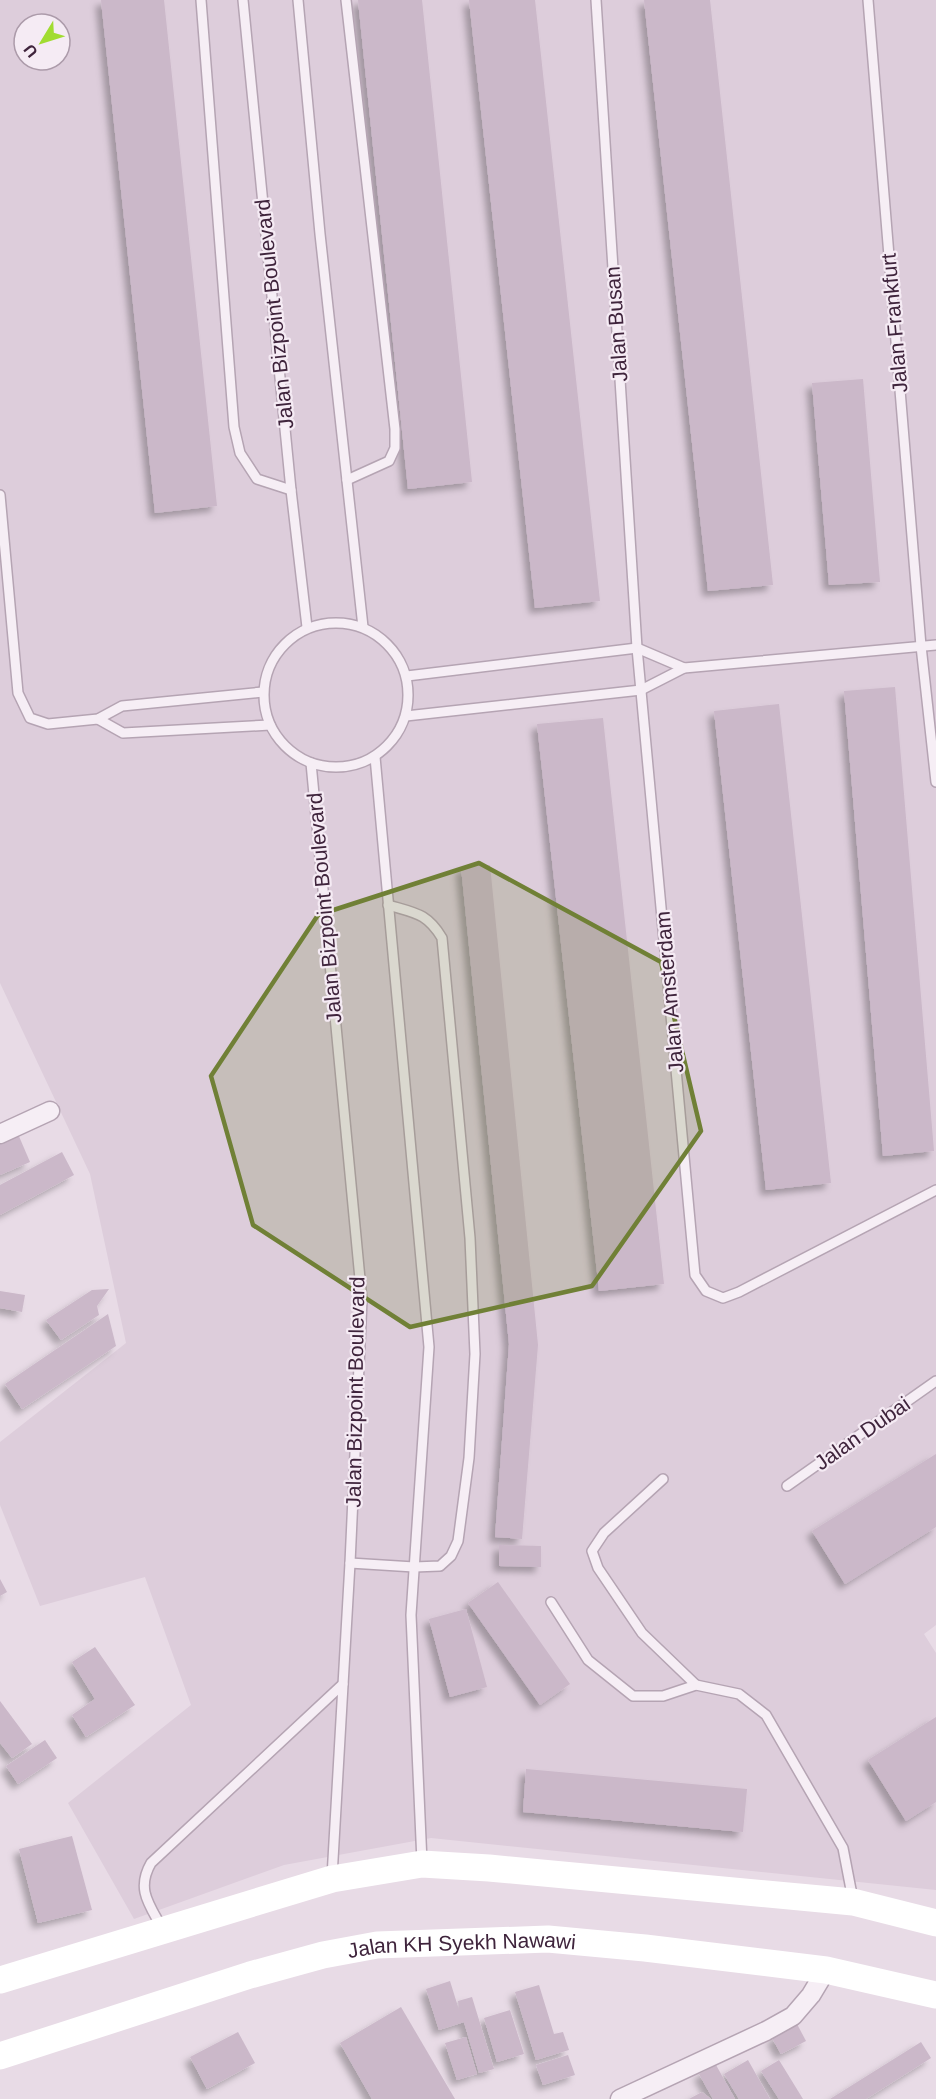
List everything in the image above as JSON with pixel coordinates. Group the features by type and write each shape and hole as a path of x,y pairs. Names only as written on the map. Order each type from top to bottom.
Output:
{"main road":[{"path":"0,1980 332,1879 422,1864 489,1868 853,1902 933,1919"},
{"name":"Jalan KH Syekh Nawawi","path":"0,2056 250,1975 322,1954 377,1946 548,1939 645,1948 826,1970 936,1995"}],"street":[{"path":"0,1134 50,1111"},
{"path":"620,2099 766,2031 793,2016 811,1995 826,1970"}],"lane":[{"path":"201,0 234,427 240,453 257,479 291,490"},
{"name":"Jalan Bizpoint Boulevard","path":"243,0 291,490 307,627"},
{"path":"298,0 320,234 363,627"},
{"path":"346,0 395,429 395,448 389,461 347,480"},
{"name":"Jalan Busan","path":"596,0 641,690"},
{"name":"Jalan Frankfurt","path":"868,0 921,646 936,782"},
{"path":"0,495 18,693 30,718 48,724 98,719 122,706 263,692"},
{"name":"Jalan Bizpoint Boulevard","path":"335,621 363,627 383,638 398,655 407,676 410,696 406,716 394,740 375,757 343,768 310,763 287,748 270,725 263,692 269,665 285,642 307,627 335,621"},
{"path":"406,716 641,690 684,668 936,645"},
{"path":"407,676 637,648 684,668"},
{"name":"Jalan Amsterdam","path":"641,690 695,1275 706,1291 723,1298 739,1292 936,1190"},
{"path":"98,719 123,733 270,725"},
{"path":"375,757 429,1347 411,1615 422,1864"},
{"name":"Jalan Bizpoint Boulevard","path":"310,763 362,1300 332,1879"},
{"path":"350,1563 414,1567 440,1566 451,1556 458,1541 469,1458 475,1354 470,1238 442,938 435,926 423,915 388,905"},
{"name":"Jalan Dubai","path":"787,1486 936,1381"},
{"path":"663,1479 604,1533 592,1551 598,1568 642,1633 696,1685"},
{"path":"551,1602 588,1660 633,1696 663,1695 696,1685 739,1694 766,1715 843,1848 853,1902"},
{"path":"164,1930 147,1899 143,1886 144,1875 151,1863 343,1684"}],"highlighted area":[{"path":"479,863 661,962 701,1131 592,1286 410,1327 253,1225 211,1076 318,915"}],"shaded area":[{"path":"0,0 936,0 936,1625 924,1634 936,1653 936,1890 431,1838 284,1865 134,1919 68,1803 191,1705 145,1577 40,1606 0,1505 0,1442 126,1343 90,1174 0,983"}],"building":[{"path":"101,0 164,0 217,506 155,513"},
{"path":"358,0 422,0 472,482 408,489"},
{"path":"469,0 535,0 600,601 535,608"},
{"path":"644,0 710,0 773,585 708,591"},
{"path":"863,379 880,582 829,585 812,383"},
{"path":"895,687 934,1151 883,1156 844,691"},
{"path":"779,704 831,1183 766,1190 714,711"},
{"path":"603,718 664,1284 599,1291 537,724"},
{"path":"490,865 538,1345 522,1539 495,1537 509,1344 461,867"},
{"path":"18,1134 30,1162 0,1175 0,1142"},
{"path":"62,1152 74,1175 0,1215 0,1185"},
{"path":"109,1289 97,1306 99,1315 61,1340 46,1320 92,1290"},
{"path":"0,1291 25,1295 22,1312 0,1308"},
{"path":"108,1314 116,1346 22,1409 5,1384"},
{"path":"936,1454 936,1527 845,1584 812,1531"},
{"path":"499,1545 541,1546 541,1567 499,1566"},
{"path":"0,1579 7,1592 0,1596"},
{"path":"498,1582 570,1684 540,1705 468,1603"},
{"path":"466,1609 487,1687 450,1697 429,1619"},
{"path":"95,1647 135,1705 86,1737 72,1715 95,1699 72,1662"},
{"path":"0,1701 32,1744 12,1758 0,1743"},
{"path":"936,1717 936,1802 906,1821 868,1760"},
{"path":"45,1740 57,1758 18,1784 6,1766"},
{"path":"526,1769 747,1789 743,1832 523,1812"},
{"path":"72,1836 92,1910 38,1923 19,1849"},
{"path":"450,1981 459,2010 458,2001 472,1997 494,2069 479,2073 464,2022 439,2030 426,1989"},
{"path":"539,1985 554,2034 563,2032 569,2050 536,2060 515,1992"},
{"path":"401,2007 455,2099 372,2099 340,2043"},
{"path":"510,2010 524,2054 497,2062 484,2018"},
{"path":"797,2024 806,2041 781,2054 772,2038"},
{"path":"238,2032 255,2063 207,2089 190,2057"},
{"path":"466,2037 477,2074 457,2080 445,2043"},
{"path":"921,2042 931,2058 866,2099 830,2099"},
{"path":"568,2055 575,2075 543,2085 536,2065"},
{"path":"748,2060 770,2099 739,2099 724,2074"},
{"path":"779,2060 803,2099 779,2099 761,2071"},
{"path":"716,2065 735,2099 713,2099 699,2074"},
{"path":"702,2092 711,2099 689,2099"}]}
